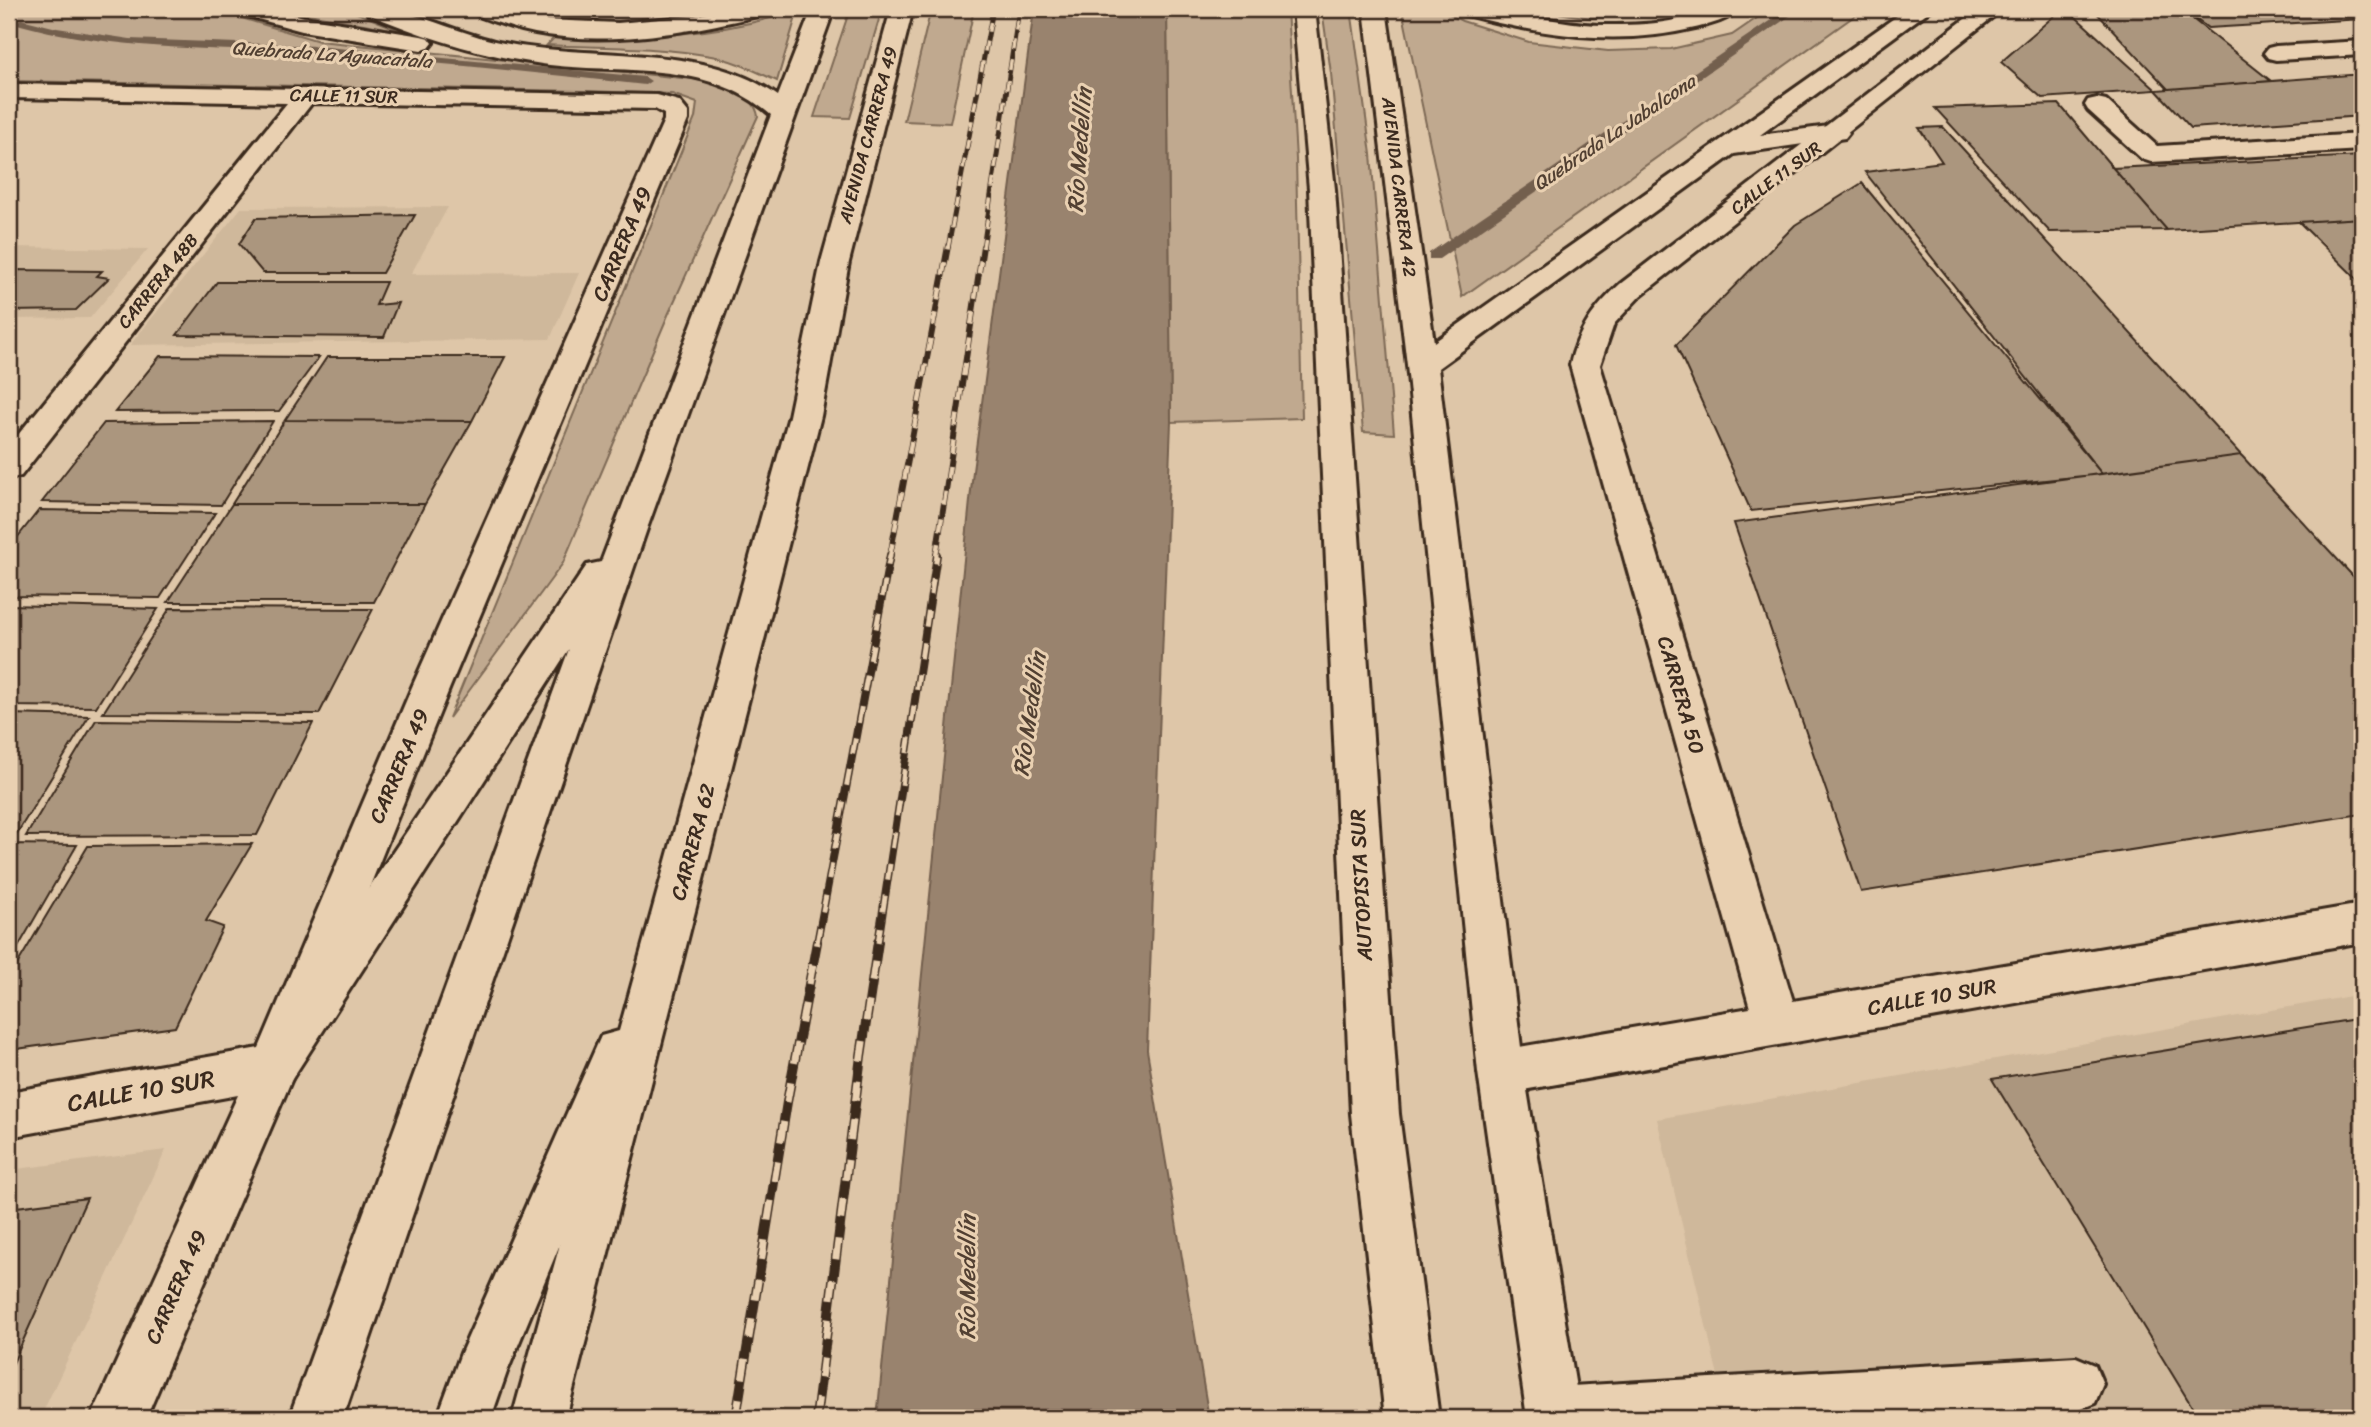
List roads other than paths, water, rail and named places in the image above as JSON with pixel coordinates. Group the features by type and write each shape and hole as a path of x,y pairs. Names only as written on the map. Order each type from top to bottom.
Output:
{"main road":[{"path":"248,9 332,30 416,43 701,69 726,76 755,90 785,114"},
{"path":"376,9 415,26 457,39 519,53"},
{"path":"482,9 538,26 607,30 675,26 757,9"},
{"path":"316,1418 631,526 823,9"},
{"name":"AVENIDA CARRERA 49","path":"835,262 902,9"},
{"name":"AUTOPISTA SUR","path":"1304,9 1322,189 1375,1114 1412,1418"},
{"name":"AVENIDA CARRERA 42","path":"1375,9 1422,365"},
{"path":"1471,9 1510,21 1580,31 1634,31 1686,24 1727,9"},
{"path":"1921,9 1422,365 1501,1072 1554,1416 1897,1407 2076,1384"},
{"name":"CALLE 11 SUR","path":"1586,365 1591,333 1605,313 1630,290 1992,9"},
{"path":"2276,53 2362,47"},
{"name":"CALLE 11 SUR","path":"9,91 657,102 670,106 676,112"},
{"name":"CARRERA 48B","path":"9,468 306,95"},
{"path":"2097,105 2151,154 2362,142"},
{"name":"CARRERA 49","path":"118,1418 274,1068 426,700 676,120 676,112"},
{"path":"1725,148 1836,132"},
{"name":"CARRERA 62","path":"538,1418 806,416 835,262"},
{"name":"CARRERA 50","path":"1586,365 1777,1024"},
{"path":"274,1068 631,526"},
{"path":"464,1418 480,1372 671,923"},
{"name":"CALLE 10 SUR","path":"1501,1072 2362,923"},
{"name":"CALLE 10 SUR","path":"9,1114 274,1068"}],"water":[{"name":"Río Medellín","path":"1034,9 1167,9 1171,422 1147,1050 1209,1418 877,1418 973,471"}],"waterway":[{"name":"Quebrada La Jabalcona","path":"1434,256 1794,9"},
{"name":"Quebrada La Aguacatala","path":"21,22 56,32 130,42 316,50 645,81"}],"railway":[{"path":"948,248 993,9"},
{"path":"983,248 1019,9"},
{"path":"890,556 948,246"},
{"path":"936,556 983,246"},
{"path":"817,943 890,555"},
{"path":"878,943 937,555"},
{"path":"736,1418 787,1102 817,942"},
{"path":"816,1418 861,1056 878,942"}]}
